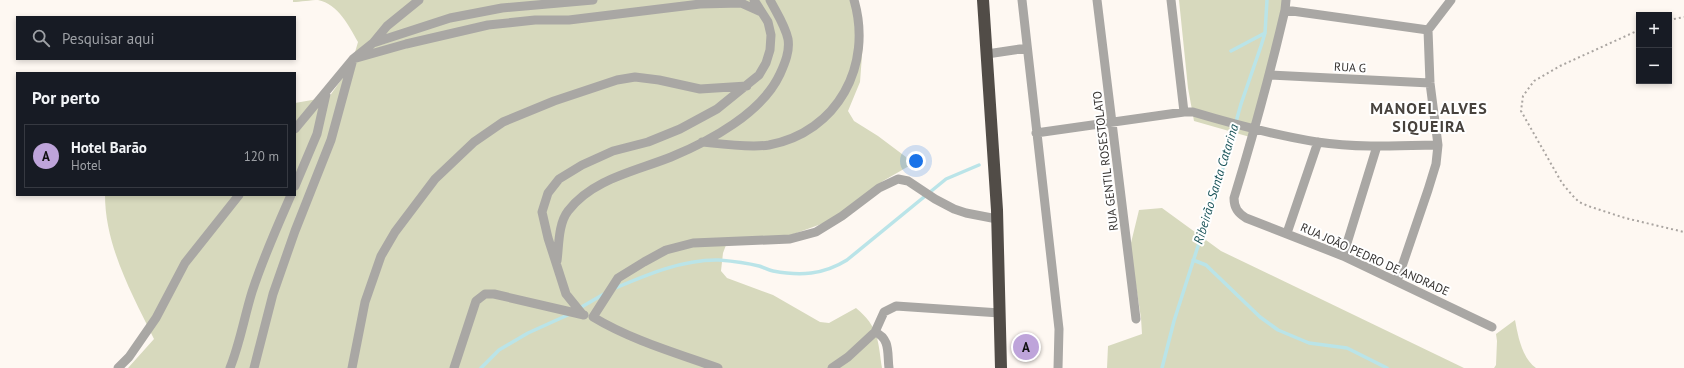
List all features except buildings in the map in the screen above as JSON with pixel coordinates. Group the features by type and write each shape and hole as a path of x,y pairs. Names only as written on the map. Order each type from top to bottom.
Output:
{"highway":[{"path":"983,0 997,219 1001,368"}],"street":[{"path":"296,128 353,59 373,42 386,26 419,0"},
{"path":"373,42 450,18 502,8 593,0"},
{"path":"582,315 566,294 556,263 542,212 548,193 559,179 582,165 613,151 648,142 680,129 717,109 759,75 766,63 770,50 771,35 768,22 754,0"},
{"path":"556,263 562,226 567,212 595,187 672,156 702,142 749,112 763,98 776,82 787,60 788,39 770,0"},
{"path":"702,142 768,145 790,139 806,131 830,113 844,95 854,70 859,42 854,0"},
{"path":"1022,0 1059,329 1058,368"},
{"name":"RUA GENTIL ROSESTOLATO","path":"1098,0 1136,319"},
{"path":"1171,0 1184,112"},
{"path":"1255,129 1270,75 1286,0"},
{"path":"1397,281 1436,164 1438,145 1430,83 1428,30 1451,0"},
{"path":"353,59 414,42 488,25 535,20 569,20 700,4 741,3 761,12"},
{"path":"1285,10 1428,30"},
{"path":"987,54 1027,48"},
{"path":"254,368 273,294 295,231 331,140 353,59"},
{"name":"RUA G","path":"1270,75 1430,83"},
{"path":"352,368 364,302 381,256 395,232 435,179 474,142 503,122 554,101 617,80 635,77 659,80 700,89 746,86"},
{"path":"296,184 317,134 327,90"},
{"path":"1036,133 1112,121 1193,112 1255,129 1318,142 1377,146 1438,145"},
{"name":"RUA JOÃO PEDRO DE ANDRADE","path":"1255,129 1234,198 1236,209 1240,214 1246,218 1288,233 1343,256 1492,327"},
{"path":"1288,233 1318,142"},
{"path":"1343,256 1377,146"},
{"path":"593,316 618,278 666,250 693,243 790,239 816,232 842,216 879,188 898,179 908,181 935,199 954,209 997,219"},
{"path":"118,368 129,357 156,318 185,262 238,196"},
{"path":"230,368 239,344 252,293 268,245 291,196"},
{"path":"454,368 476,301 485,294 494,294 582,315 593,316 606,324 642,340 718,368"},
{"path":"832,368 848,357 875,332 884,312 896,306 1000,313"},
{"path":"875,332 881,335 886,341 888,368"}],"path":[{"path":"1672,19 1684,17"},
{"path":"1636,31 1560,66 1534,81 1522,96 1521,111 1562,182 1572,195 1580,202 1625,218 1684,232"}],"green space":[{"path":"293,0 318,0 293,2"},
{"path":"318,0 855,0 860,18 863,42 860,82 848,111 854,121 878,136 906,157 909,166 883,181 842,212 824,223 791,235 726,245 723,253 721,271 727,278 773,295 820,322 829,323 856,308 864,315 873,328 878,342 882,368 128,368 154,339 121,269 110,233 106,214 105,196 296,196 296,103 329,97 351,66 358,42 342,16 325,2"},
{"path":"1179,0 1284,0 1250,137 1194,121 1188,88"},
{"path":"1162,208 1221,251 1464,368 1107,368 1108,346 1142,334 1130,247 1139,210"},
{"path":"1515,320 1519,340 1524,353 1531,364 1536,368 1494,368 1496,365 1496,334"}],"waterway":[{"name":"Ribeirão Santa Catarina","path":"1162,368 1174,321 1223,168 1241,104 1265,33 1267,0"},
{"path":"1231,51 1265,33"},
{"path":"613,289 638,278 665,269 705,260 739,262 759,266 773,271 793,274 811,273 829,269 847,260 946,179 979,165"},
{"path":"1193,260 1206,265 1260,317 1278,330 1309,343 1347,348 1387,368"},
{"path":"578,309 604,294"},
{"path":"481,368 499,350 528,333 570,314"}],"place":[{"name":"Hotel Barão","path":"1026,347"}],"district":[{"name":"MANOEL ALVES SIQUEIRA","path":"1429,117"}]}
